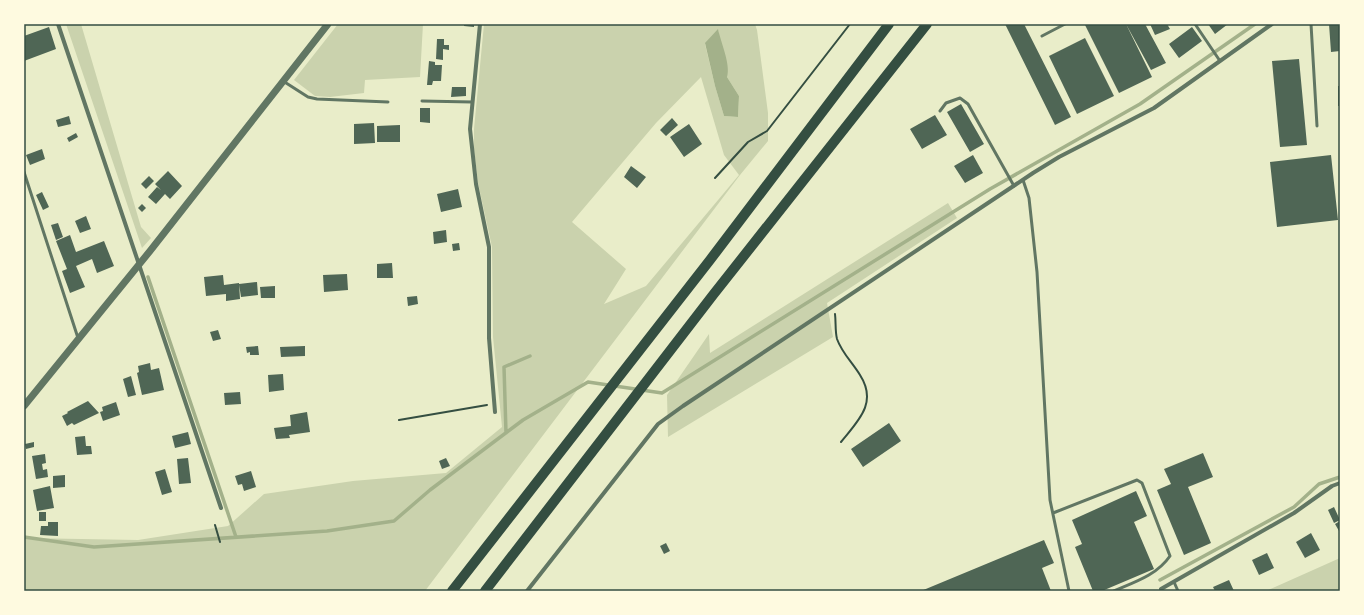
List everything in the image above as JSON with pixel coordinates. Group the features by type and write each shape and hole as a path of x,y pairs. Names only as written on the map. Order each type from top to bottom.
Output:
{"highway":[{"path":"452,591 618,379 889,24"},
{"path":"485,591 635,396 926,24"}],"street":[{"path":"58,24 221,508"},
{"path":"24,406 139,264 328,24"},
{"path":"480,24 470,129 476,184 489,247 489,338 495,412"},
{"path":"527,591 658,424 1013,186 1059,157 1154,108 1219,60 1272,24"},
{"path":"1159,590 1294,513 1332,486 1340,483"}],"lane":[{"path":"1042,36 1065,24"},
{"path":"1195,24 1219,60"},
{"path":"1312,24 1317,126"},
{"path":"283,81 308,97 317,100 388,102"},
{"path":"940,111 946,103 960,98 968,104 1013,186"},
{"path":"422,101 472,102"},
{"path":"24,172 78,338"},
{"path":"1023,180 1029,198 1037,272 1050,500 1069,591"},
{"path":"1053,513 1137,480 1142,483 1170,556 1163,566 1146,577 1114,591"},
{"path":"1174,582 1178,591"}],"path":[{"path":"715,178 748,142 767,131 850,24"},
{"path":"833,307 836,337 843,352 866,386 868,402 862,415 841,442"},
{"path":"399,420 494,404"},
{"path":"215,525 220,542"}],"shaded area":[{"path":"66,24 81,24 141,227 151,238 142,248"},
{"path":"338,24 423,24 420,77 365,80 364,93 330,97 315,96 294,80"},
{"path":"484,24 755,24 768,113 768,141 740,175 425,591 24,591 24,538 138,540 228,526 264,494 353,481 446,473 502,427 493,337 492,247 478,183 474,149 474,129","holes":["718,30 727,77 739,96 738,117 724,116 705,44","701,77 724,155 739,175 646,286 604,304 626,269 572,222 656,123"]},
{"path":"718,29 727,60 727,77 739,96 738,117 724,116 705,43"},
{"path":"948,203 957,218 827,303 833,337 668,437 667,395 709,334 710,353"},
{"path":"1340,558 1340,591 1266,591"}],"building":[{"path":"464,24 474,24 474,27 464,26"},
{"path":"1005,24 1024,24 1071,117 1055,125"},
{"path":"1126,24 1152,77 1119,93 1085,25"},
{"path":"1126,24 1145,24 1166,63 1151,70"},
{"path":"1150,24 1167,24 1170,29 1155,35"},
{"path":"1208,24 1228,24 1215,34"},
{"path":"1329,24 1340,24 1340,51 1331,52"},
{"path":"49,27 56,49 24,61 24,36"},
{"path":"1192,27 1202,41 1179,58 1169,44"},
{"path":"1085,38 1114,96 1077,114 1049,56"},
{"path":"437,39 444,39 444,45 449,45 449,50 443,49 443,60 436,59"},
{"path":"1299,59 1307,145 1280,147 1272,61"},
{"path":"429,61 435,62 435,65 442,65 441,81 433,81 432,85 427,85"},
{"path":"1338,86 1340,86 1340,106 1338,106"},
{"path":"452,87 466,87 466,96 451,97"},
{"path":"961,104 984,144 970,152 947,112"},
{"path":"420,108 430,108 430,123 420,122"},
{"path":"935,115 947,135 922,149 910,129"},
{"path":"69,116 71,124 58,127 56,120"},
{"path":"672,118 678,125 666,136 660,130"},
{"path":"374,123 375,143 354,144 354,124"},
{"path":"689,124 702,144 684,157 670,137"},
{"path":"400,125 400,142 377,142 377,126"},
{"path":"76,133 78,137 69,142 67,138"},
{"path":"42,149 45,159 30,165 26,155"},
{"path":"973,155 983,173 965,183 954,166"},
{"path":"1331,155 1338,220 1277,227 1270,162"},
{"path":"631,166 646,177 637,188 624,177"},
{"path":"168,171 182,186 170,199 165,194 156,204 148,197 157,187 161,190 155,184"},
{"path":"149,176 154,181 146,189 141,184"},
{"path":"458,189 462,207 441,212 437,194"},
{"path":"42,192 49,207 43,210 36,195"},
{"path":"142,204 146,208 142,212 138,208"},
{"path":"86,216 91,229 80,233 75,221"},
{"path":"58,223 63,237 56,240 51,225"},
{"path":"446,230 447,242 434,244 433,232"},
{"path":"70,235 76,252 104,241 114,266 97,273 92,259 76,266 85,287 70,293 62,271 67,269 56,241"},
{"path":"459,243 460,250 453,251 452,244"},
{"path":"392,263 393,278 377,278 377,264"},
{"path":"347,274 348,290 324,292 323,275"},
{"path":"223,275 224,285 239,283 240,299 226,301 226,294 206,296 204,277"},
{"path":"257,282 258,295 241,297 239,284"},
{"path":"275,286 275,298 261,298 260,287"},
{"path":"417,296 418,304 408,306 407,297"},
{"path":"218,330 221,339 213,341 210,332"},
{"path":"258,346 259,355 250,355 250,352 247,353 246,347"},
{"path":"305,346 305,356 281,357 280,347"},
{"path":"150,363 151,370 159,368 164,390 142,395 137,373 139,372 138,366"},
{"path":"283,374 284,390 269,392 268,375"},
{"path":"131,376 136,395 128,397 123,379"},
{"path":"240,392 241,404 225,405 224,393"},
{"path":"88,401 99,413 74,425 72,423 67,426 62,416"},
{"path":"116,402 120,415 103,421 100,412 103,411 102,407"},
{"path":"307,412 310,432 289,435 290,438 276,439 274,428 291,426 290,415"},
{"path":"889,423 901,441 863,467 851,449"},
{"path":"188,432 191,444 175,448 172,436"},
{"path":"85,436 86,446 91,446 92,454 77,455 75,437"},
{"path":"34,442 34,447 26,449 25,444"},
{"path":"1203,453 1213,477 1188,487 1211,543 1184,555 1157,490 1171,484 1164,469"},
{"path":"45,454 46,463 42,464 43,470 47,469 48,477 36,479 32,456"},
{"path":"188,458 191,483 179,484 177,459"},
{"path":"446,458 450,466 442,469 439,461"},
{"path":"165,469 172,492 162,495 155,472"},
{"path":"251,471 256,487 244,491 242,484 238,485 235,476"},
{"path":"65,475 65,487 53,488 53,476"},
{"path":"50,486 54,508 37,511 33,490"},
{"path":"1136,491 1147,516 1134,522 1154,569 1102,591 1093,591 1075,547 1082,544 1072,520"},
{"path":"1334,507 1340,520 1334,523 1328,510"},
{"path":"39,512 46,512 46,521 39,521"},
{"path":"1340,521 1340,530 1339,531 1335,524"},
{"path":"48,522 58,522 58,536 40,535 41,526 48,526"},
{"path":"1311,533 1320,550 1305,558 1296,542"},
{"path":"1044,540 1054,563 1042,568 1051,591 921,591"},
{"path":"666,543 670,551 664,554 660,546"},
{"path":"1267,553 1274,568 1259,575 1252,560"},
{"path":"1229,580 1234,591 1215,591 1213,587"}],"waterway":[{"path":"24,537 94,547 327,531 394,521 430,490 523,420 588,382 662,393 990,189 1140,104 1255,24"},
{"path":"148,277 236,537"},
{"path":"506,433 504,367 530,356"},
{"path":"1160,580 1294,507 1319,484 1340,477"}]}
